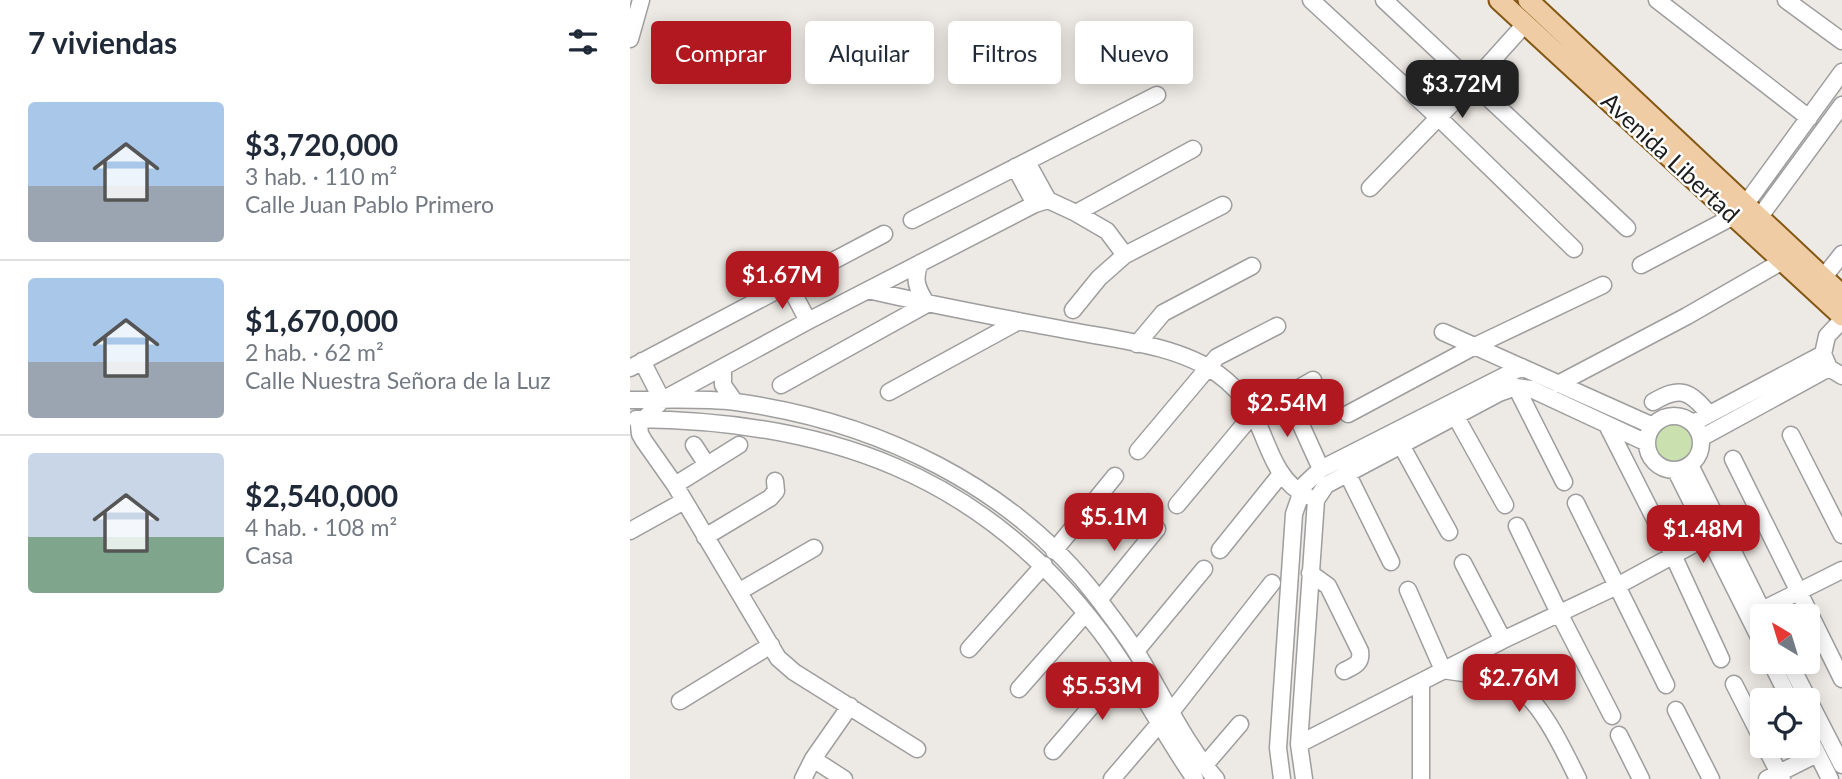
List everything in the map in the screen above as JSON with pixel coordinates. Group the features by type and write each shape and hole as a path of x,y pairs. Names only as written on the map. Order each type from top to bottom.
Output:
{"main road":[{"name":"Avenida Libertad","path":"1499,0 1747,217 1842,295"},
{"name":"Avenida Libertad","path":"1528,0 1747,217 1781,262 1842,318"}],"street":[{"path":"630,39 640,0"},
{"path":"1311,0 1574,248"},
{"path":"1384,0 1627,228"},
{"path":"1657,0 1809,118"},
{"path":"1786,0 1842,41"},
{"path":"1370,188 1525,24"},
{"path":"1747,217 1809,118 1842,72"},
{"path":"912,219 1157,95"},
{"path":"1641,265 1747,217 1842,105"},
{"path":"1076,213 1193,149"},
{"path":"1021,164 1042,202 1076,213 1107,231 1125,255"},
{"path":"636,419 662,400 808,321 1042,202"},
{"path":"1073,310 1099,278 1125,255 1223,205"},
{"path":"662,400 636,364 884,234"},
{"path":"1823,278 1842,254"},
{"path":"1558,384 1687,316 1781,262"},
{"path":"920,263 916,284 927,304"},
{"path":"1137,344 1163,313 1252,266"},
{"path":"789,285 808,321"},
{"path":"1348,414 1475,346 1603,285"},
{"path":"868,290 1186,356 1208,367 1236,391 1253,414 1281,474 1299,492 1316,500"},
{"path":"780,384 927,304"},
{"path":"1831,366 1827,336 1842,318"},
{"path":"890,392 1019,321"},
{"path":"1138,451 1221,354 1277,326"},
{"path":"1443,332 1653,426"},
{"path":"1693,423 1709,414 1831,366"},
{"path":"1701,438 1831,366"},
{"path":"723,367 723,385 735,402"},
{"path":"1267,779 1281,773 1278,748 1293,528 1299,492 1321,469 1522,367"},
{"path":"1177,505 1253,414 1312,380"},
{"path":"1304,779 1299,744 1310,573 1316,500 1326,485 1499,393 1516,387 1531,389 1647,443"},
{"path":"1516,387 1564,482"},
{"path":"1653,402 1669,392 1680,390 1696,400 1709,414"},
{"path":"1287,394 1321,469"},
{"path":"630,400 735,402 816,418 880,439 943,467 990,496 1022,520 1099,600 1136,651 1171,712 1199,772"},
{"path":"1677,416 1693,423 1701,438 1700,453 1683,468 1659,466 1648,452 1647,443 1653,426 1668,417 1677,416"},
{"path":"1457,417 1505,505"},
{"path":"812,439 816,418"},
{"path":"636,419 754,426 842,446 921,478 981,514 1044,565 1086,613 1159,724 1199,772 1216,779"},
{"path":"636,419 639,430 637,446 675,485 786,666 917,749"},
{"path":"1606,425 1673,555 1721,659"},
{"path":"1791,435 1842,535"},
{"path":"694,445 707,465"},
{"path":"675,485 740,445"},
{"path":"1401,445 1449,532"},
{"path":"1732,459 1842,679"},
{"path":"1683,468 1709,536 1750,619"},
{"path":"1683,468 1759,604"},
{"path":"1347,473 1391,562"},
{"path":"1220,550 1281,474"},
{"path":"1054,551 1115,476"},
{"path":"705,537 771,498 776,491 775,481"},
{"path":"630,531 684,501"},
{"path":"1576,503 1666,685"},
{"path":"1517,526 1612,716"},
{"path":"1099,600 1157,529"},
{"path":"1299,744 1503,640 1617,586 1709,536"},
{"path":"740,591 814,548"},
{"path":"1463,563 1503,640"},
{"path":"969,649 1044,565"},
{"path":"1136,651 1204,569"},
{"path":"1779,604 1842,570"},
{"path":"1310,573 1328,586 1360,651 1361,659 1358,663 1344,671"},
{"path":"1171,712 1272,583"},
{"path":"1409,590 1443,670"},
{"path":"1019,689 1086,613"},
{"path":"680,701 771,645"},
{"path":"1053,751 1124,668"},
{"path":"1443,670 1501,680 1523,691 1534,703 1578,779"},
{"path":"1795,674 1842,765"},
{"path":"1421,683 1421,779"},
{"path":"1734,684 1750,715"},
{"path":"803,779 813,759 850,706"},
{"path":"1676,710 1711,779"},
{"path":"1112,779 1159,724"},
{"path":"1199,772 1240,724"},
{"path":"1619,735 1641,779"},
{"path":"1769,758 1776,777 1810,758"},
{"path":"1819,758 1830,779"},
{"path":"813,759 844,779"}],"green space":[{"path":"1674,420 1689,427 1696,442 1689,457 1674,464 1659,457 1652,442 1659,427"}]}
